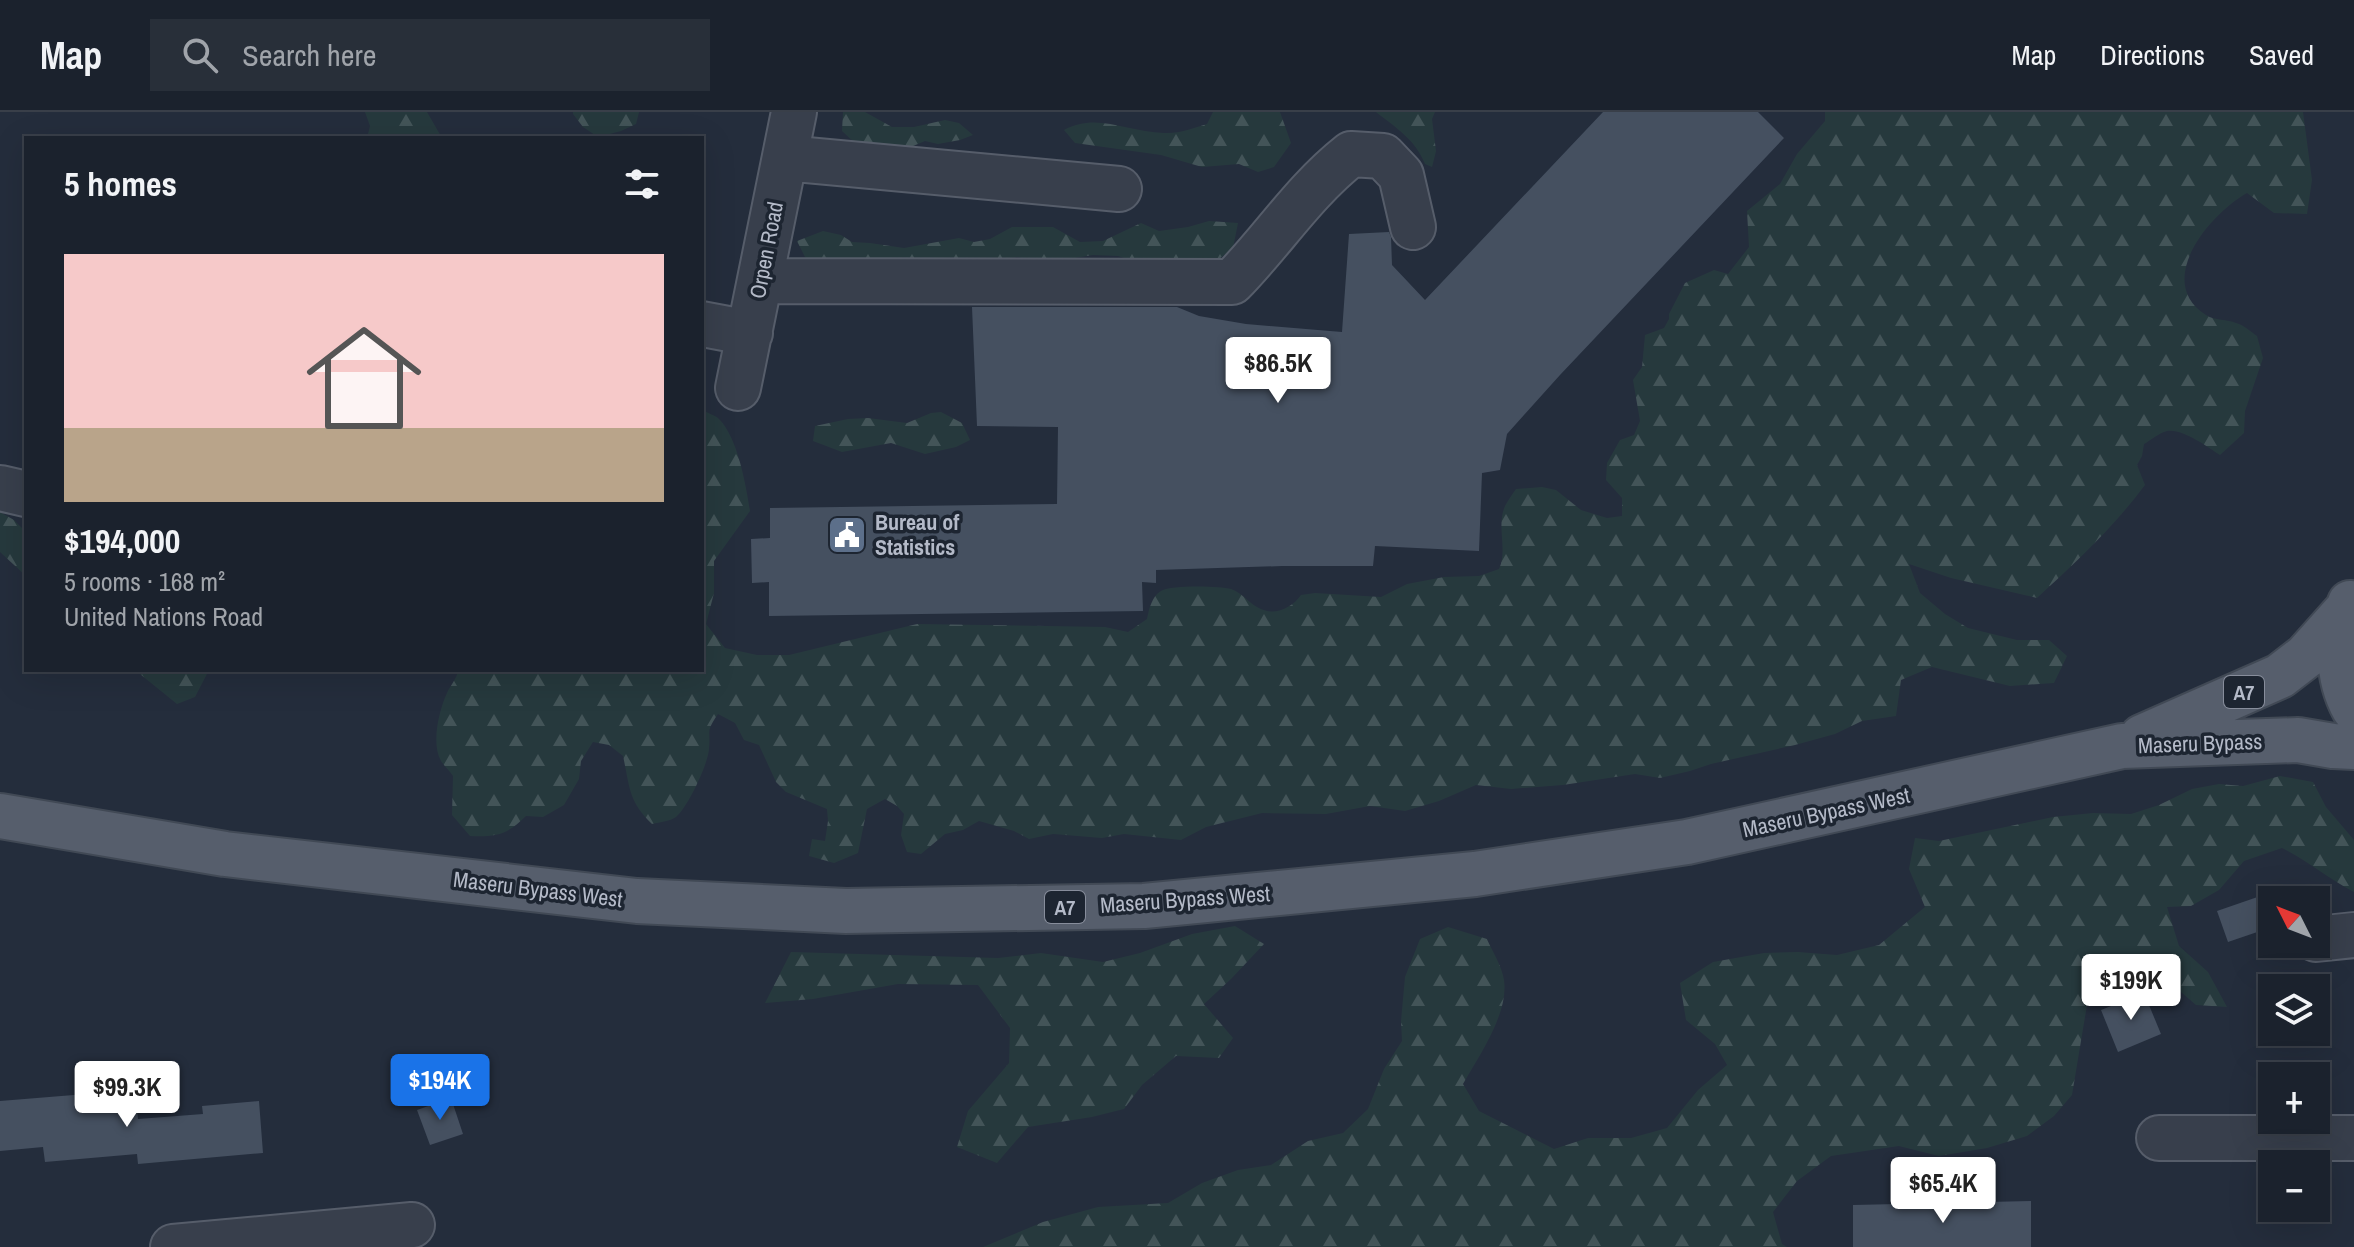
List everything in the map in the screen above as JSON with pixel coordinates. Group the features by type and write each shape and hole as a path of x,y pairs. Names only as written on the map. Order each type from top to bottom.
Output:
{"main road":[{"name":"A7","path":"2350,603 2340,639 2341,670 2354,709"},
{"name":"Maseru Bypass","path":"2122,746 2280,676 2306,656 2350,603"},
{"name":"Maseru Bypass","path":"2122,746 2298,740 2354,747"},
{"name":"Maseru Bypass West","path":"0,816 225,854 637,901 846,911 1144,906 1475,874 1687,842 2122,746"}],"street":[{"name":"Orpen Road","path":"738,388 794,112"},
{"path":"760,281 1232,282 1324,176 1351,154 1383,156 1401,175 1413,227"},
{"path":"785,158 1119,189"},
{"path":"704,324 750,333"},
{"path":"0,488 24,494"},
{"path":"2330,938 2354,935"},
{"path":"2159,1138 2354,1138"},
{"path":"173,1247 412,1225"}],"green space":[{"path":"365,112 427,112 441,136 368,136 370,126"},
{"path":"639,112 636,124 602,136 583,127 573,114"},
{"path":"843,112 865,112 892,127 914,127 945,120 959,123 973,135 938,144 925,141 906,149 858,146 842,131"},
{"path":"1213,112 1280,112 1291,143 1274,167 1258,172 1239,164 1202,167 1161,155 1075,143 1064,130 1076,125 1100,123 1175,133 1207,124"},
{"path":"1376,112 1435,112 1432,119 1436,151 1432,167 1425,164 1404,135"},
{"path":"1825,112 2303,112 2312,180 2307,214 2274,213 2247,193 2232,203 2204,232 2186,267 2185,285 2191,301 2206,315 2239,324 2257,336 2263,358 2245,411 2244,433 2220,455 2180,432 2161,433 2144,444 2137,465 2145,485 2107,530 2037,598 1951,578 1909,564 1920,593 1968,628 2017,640 2049,640 2067,656 2054,683 2010,686 1932,667 1901,680 1896,716 1862,721 1835,734 1660,778 1635,774 1511,789 1476,785 1405,811 1370,806 1326,814 1262,813 1206,827 1181,840 1124,834 1102,838 1053,834 1029,839 1014,831 979,821 963,830 945,834 921,854 907,852 901,835 904,814 885,799 867,809 858,853 834,863 809,856 812,839 825,841 827,809 786,792 776,782 759,745 744,740 735,723 718,714 710,728 708,756 701,774 686,804 671,820 652,824 644,816 634,801 623,756 609,745 593,742 581,761 579,779 564,805 543,817 526,816 507,831 470,836 452,815 453,776 438,754 436,736 441,708 457,672 704,672 704,411 726,427 740,463 750,511 714,561 714,593 706,624 725,648 757,655 789,655 917,624 1105,627 1128,632 1147,619 1151,603 1158,593 1175,588 1231,589 1263,610 1275,611 1287,608 1301,595 1381,597 1407,584 1444,577 1479,576 1499,569 1503,514 1516,489 1542,487 1556,490 1581,510 1607,518 1622,516 1622,498 1606,480 1607,463 1620,440 1634,435 1640,421 1633,380 1642,367 1645,335 1664,328 1685,283 1714,270 1728,274 1749,247 1747,211 1780,184 1797,154 1825,121"},
{"path":"1209,221 1238,223 1233,248 1214,263 1137,262 1118,256 1093,255 1044,263 1017,257 997,262 822,271 805,257 797,241 823,231 841,235 852,242 904,248 959,238 974,242 990,239 1012,227 1053,227 1080,242 1103,241 1141,223 1159,231"},
{"path":"941,412 962,423 970,440 956,447 925,454 891,443 842,452 813,441 815,426 868,418 907,423"},
{"path":"0,512 24,530 24,574 0,552"},
{"path":"137,672 208,672 195,697 177,704"},
{"path":"2280,776 2313,782 2326,807 2354,840 2354,892 2282,848 2244,861 2219,890 2191,906 2167,907 2179,946 2208,972 2227,1007 2196,1005 2174,986 2163,970 2132,955 2088,999 2072,1095 2054,1116 2027,1136 1987,1148 1939,1156 1899,1146 1831,1156 1797,1181 1773,1212 1782,1244 1787,1247 983,1247 1043,1222 1098,1207 1168,1203 1202,1183 1238,1170 1271,1165 1308,1141 1343,1133 1368,1109 1384,1069 1402,1041 1405,977 1420,939 1448,927 1487,939 1504,980 1502,1006 1497,1020 1463,1084 1479,1111 1554,1149 1588,1138 1631,1138 1667,1128 1698,1090 1727,1065 1715,1044 1686,1020 1680,983 1713,962 1764,953 1837,955 1879,945 1925,907 1909,869 1915,838 1939,841 2053,817 2093,813 2131,814 2192,789 2219,784 2243,786"},
{"path":"1235,926 1264,944 1204,1004 1233,1038 1219,1058 1176,1056 1142,1085 1124,1109 1028,1127 997,1163 957,1147 968,1111 1009,1063 1010,1028 978,985 898,984 813,999 765,1003 791,952 998,958 1041,953 1103,962 1140,953 1192,934"}],"building":[{"path":"1603,112 1758,112 1784,138 1507,434 1500,470 1482,473 1479,551 1375,546 1373,566 1156,570 1156,583 1142,582 1143,611 769,616 769,582 752,583 751,539 770,538 770,508 1057,504 1058,427 977,426 972,307 1177,307 1199,316 1246,324 1342,332 1349,234 1389,232 1392,265 1425,300"},
{"path":"2258,897 2258,932 2228,942 2217,911"},
{"path":"2144,993 2161,1034 2118,1052 2101,1010"},
{"path":"135,1090 138,1119 203,1114 202,1106 259,1101 263,1153 138,1164 137,1154 45,1162 43,1147 0,1151 0,1101"},
{"path":"451,1098 463,1134 430,1145 417,1110"},
{"path":"2031,1201 2031,1247 1853,1247 1853,1205"}],"place":[{"name":"Bureau of Statistics","path":"847,535"}]}
